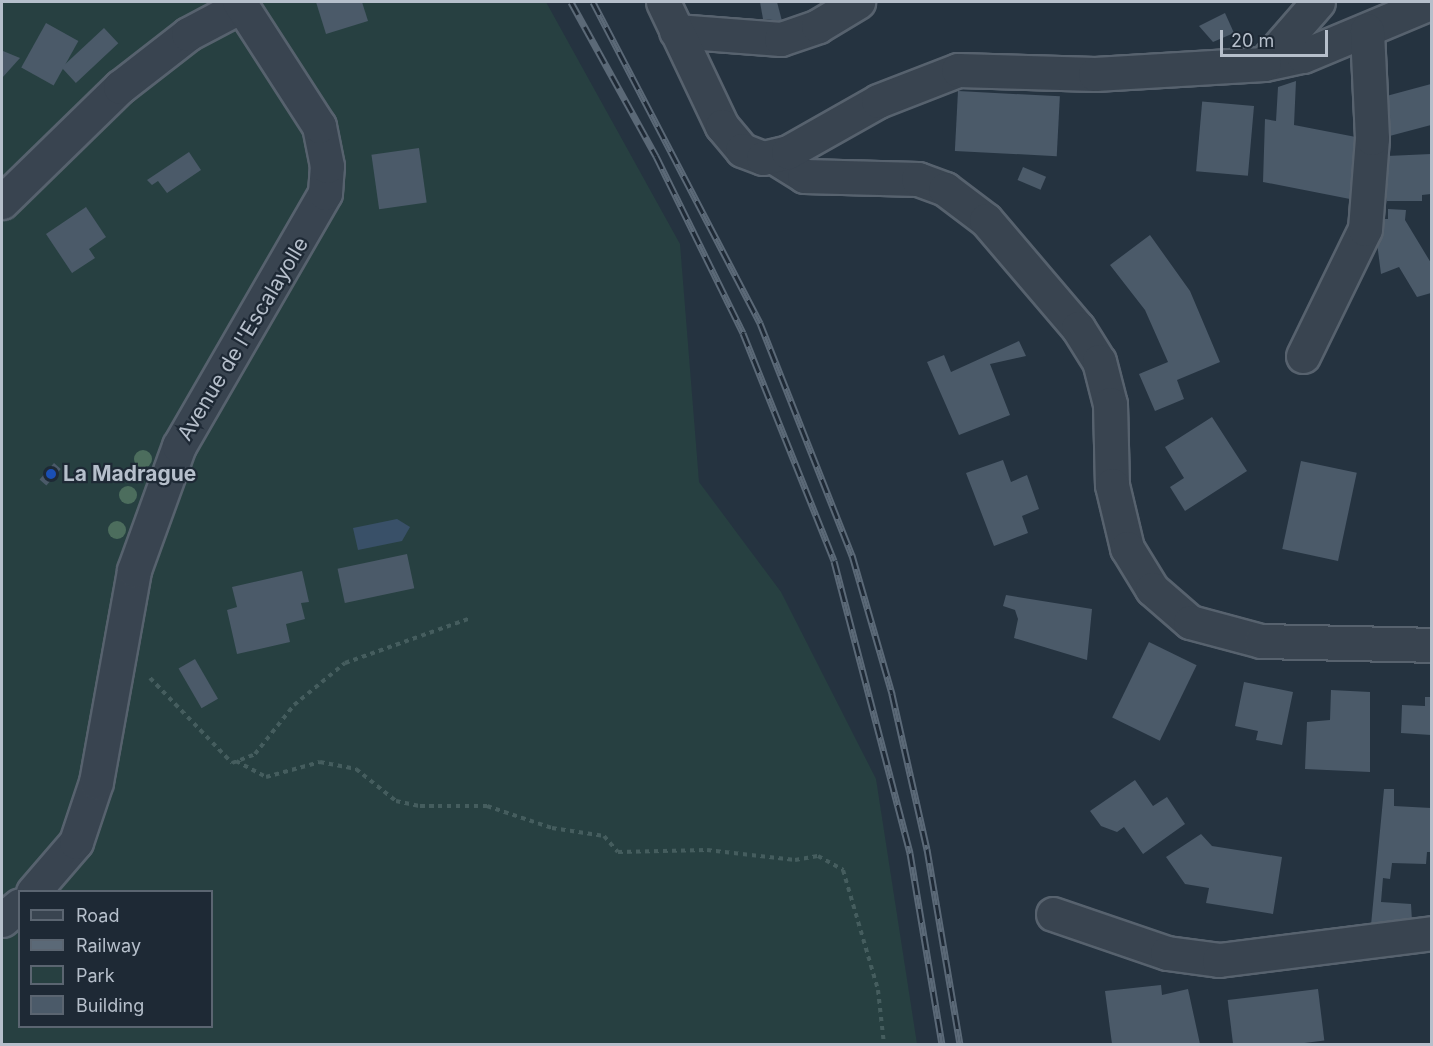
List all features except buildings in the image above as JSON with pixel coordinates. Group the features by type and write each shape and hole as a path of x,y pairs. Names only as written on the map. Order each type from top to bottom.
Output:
{"street":[{"path":"669,16 781,39 818,26 858,2"},
{"path":"1264,64 1318,2"},
{"path":"774,158 878,101 958,70 1095,74 1264,64 1303,56 1431,2"},
{"path":"2,202 120,87 188,34 239,4"},
{"name":"Avenue de l'Escalayolle","path":"34,890 76,842 96,782 134,570 179,446 325,193 327,166 319,126 239,4"},
{"path":"669,16 730,138 752,156 774,158 804,176 918,179 945,189 986,220 1078,328 1099,361 1110,404 1112,485 1127,548 1152,589 1190,622 1261,640 1431,645"},
{"path":"1303,356 1365,229 1372,138 1366,30"},
{"path":"2,920 18,907"},
{"path":"1053,914 1167,952 1219,960 1431,933"}],"path":[{"path":"236,761 255,754 294,705 345,663 471,618"},
{"path":"118,650 180,705 202,738 236,761 266,777 320,762 356,769 396,801 420,806 487,806 552,828 604,836 618,852 707,850 795,860 818,856 843,870 878,990 885,1044"}],"green space":[{"path":"2,2 546,2 680,244 699,482 781,592 876,779 917,1044 2,1044"}],"water":[{"path":"397,519 410,527 402,541 358,550 353,528"}],"railway":[{"path":"571,2 656,156 743,333 834,561 910,853 942,1044"},
{"path":"593,2 760,323 852,555 892,694 927,849 960,1044"}],"place":[{"name":"La Madrague","path":"51,474"}]}
